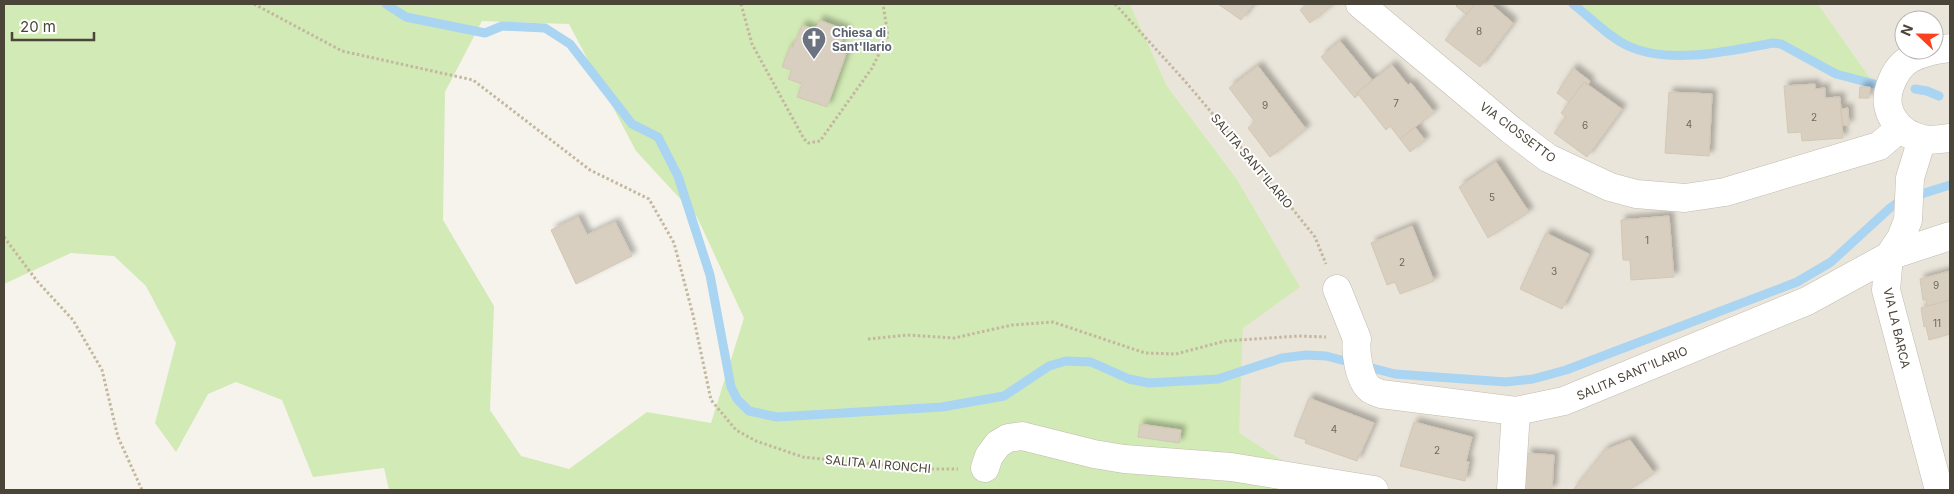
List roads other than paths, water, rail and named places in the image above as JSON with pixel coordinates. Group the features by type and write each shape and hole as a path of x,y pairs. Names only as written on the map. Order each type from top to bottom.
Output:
{"street":[{"name":"VIA CIOSSETTO","path":"1360,4 1511,130 1548,158 1610,187 1636,194 1685,198 1725,192 1879,146 1911,133"},
{"path":"1950,48 1926,52 1910,59 1900,67 1893,77 1887,94 1889,111 1911,133 1950,138"},
{"name":"VIA LA BARCA","path":"1911,133 1910,198 1901,238 1889,256 1886,290 1939,490"},
{"name":"SALITA SANT'ILARIO","path":"1337,289 1356,343 1363,379 1370,388 1381,394 1516,412 1564,401 1807,301 1889,256 1950,236"},
{"path":"1511,490 1516,412"},
{"path":"985,468 989,456 998,444 1008,438 1022,436 1094,454 1124,459 1231,466 1374,490"}],"waterway":[{"path":"386,4 406,17 485,33 502,26 545,28 570,44 632,124 658,137 678,176 710,275 731,387 737,399 749,411 777,417 942,407 1004,396 1049,366 1066,361 1091,362 1129,379 1149,383 1218,379 1282,358 1306,355 1326,356 1395,374 1506,382 1533,379 1566,370 1797,282 1831,262 1890,208 1902,200 1950,185"},
{"path":"1573,4 1613,37 1628,46 1644,52 1662,55 1700,55 1773,43 1781,44 1836,74 1874,84"},
{"path":"1915,89 1939,96"}],"place":[{"name":"Chiesa di Sant'Ilario","path":"814,60"}]}
